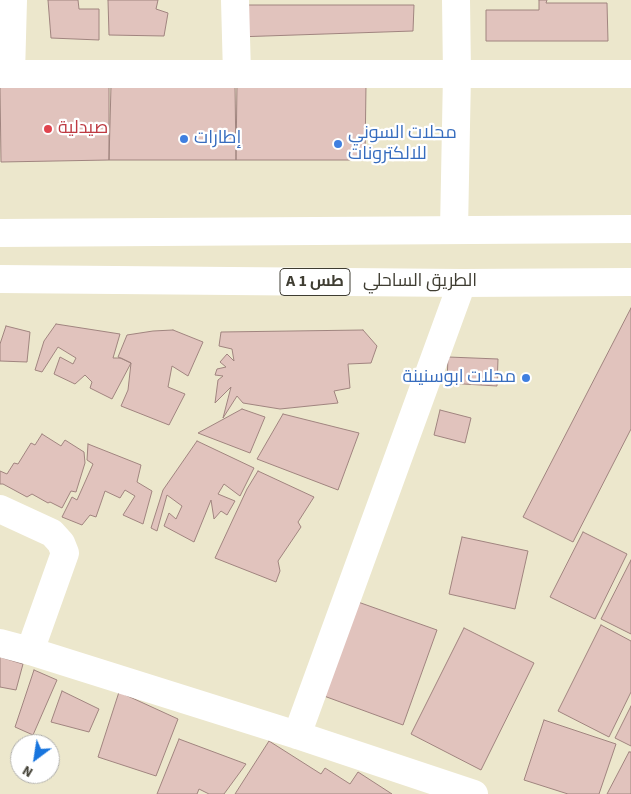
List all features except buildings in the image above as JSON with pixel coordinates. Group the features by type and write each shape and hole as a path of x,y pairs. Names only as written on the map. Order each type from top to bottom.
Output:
{"main road":[{"path":"13,0 6,74 631,74"},
{"path":"235,0 237,74"},
{"path":"454,230 457,74 456,0"},
{"path":"0,233 631,229"},
{"name":"الطريق الساحلي","path":"0,279 462,283 631,282"},
{"path":"297,736 462,283"},
{"path":"0,509 52,534 61,543 66,553 30,651"},
{"path":"0,643 297,736 467,793"}],"place":[{"name":"صيدلية","path":"48,129"},
{"name":"إطارات","path":"184,139"},
{"name":"محلات السوني للالكترونات","path":"338,144"},
{"name":"محلات ابوسنينة","path":"526,378"}]}
